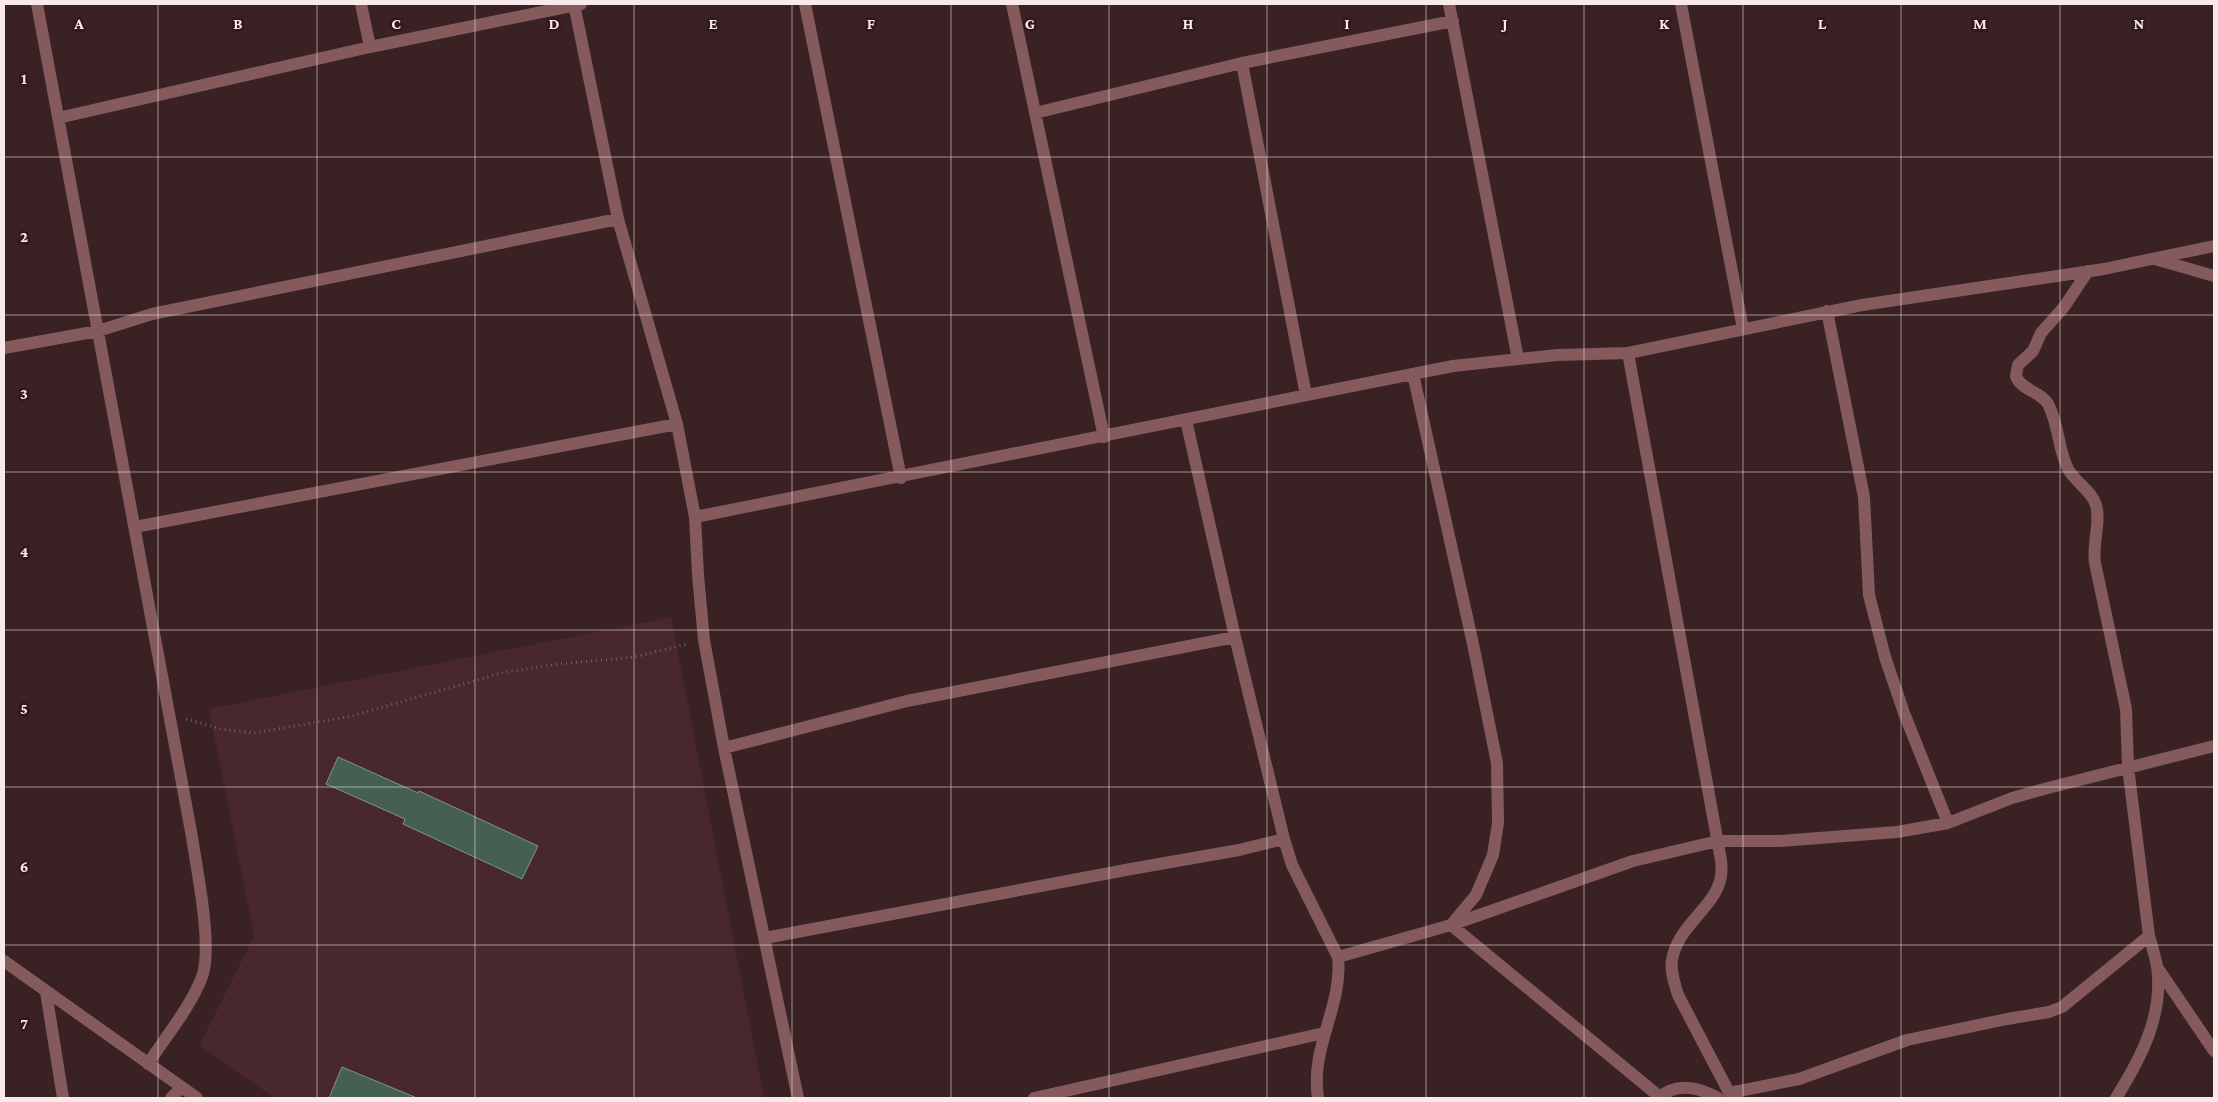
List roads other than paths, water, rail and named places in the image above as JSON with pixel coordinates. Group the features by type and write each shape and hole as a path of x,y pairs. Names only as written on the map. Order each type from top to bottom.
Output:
{"street":[{"path":"37,4 192,837 207,947 206,962 188,1003 148,1064"},
{"path":"361,4 370,47"},
{"path":"58,118 370,47 577,4 618,218 677,424 695,517 704,640 724,748 798,1098"},
{"path":"805,4 900,478"},
{"path":"1012,4 1104,436"},
{"path":"1449,4 1518,359"},
{"path":"1681,4 1743,329"},
{"path":"1035,113 1242,63 1453,21"},
{"path":"1242,63 1306,395"},
{"path":"4,348 98,331 152,314 618,218"},
{"path":"695,517 900,478 1453,366 1557,355 1628,353 1827,311 2088,271 2214,246"},
{"path":"2153,259 2214,276"},
{"path":"2088,271 2069,300 2041,333 2033,352 2018,365 2016,376 2022,384 2049,405 2060,451 2068,468 2096,504 2098,523 2093,552 2126,709 2128,767 2149,936 2157,967 2157,1005 2148,1042 2116,1098"},
{"path":"1827,311 1864,497 1869,595 1885,656 1904,713 1948,823"},
{"path":"1628,353 1722,865 1720,884 1679,941 1672,961 1672,969 1678,995 1726,1097"},
{"path":"1413,374 1473,644 1497,763 1498,823 1493,855 1476,895 1451,925"},
{"path":"1186,420 1235,637 1284,839 1292,865 1338,957 1337,990 1324,1033 1316,1070 1318,1098"},
{"path":"134,528 677,424"},
{"path":"724,748 907,701 1235,637"},
{"path":"1338,957 1451,925 1633,862 1718,841 1780,841 1836,837 1897,832 1948,823 2012,798 2214,746"},
{"path":"765,938 1239,850 1284,839"},
{"path":"1451,925 1660,1098 1670,1089 1686,1088 1726,1097 1800,1079 1907,1040 2056,1010 2084,991 2149,936"},
{"path":"4,961 197,1098"},
{"path":"2157,967 2214,1051"},
{"path":"46,992 63,1098"},
{"path":"1034,1098 1324,1033"},
{"path":"171,1098 181,1088"}]}
